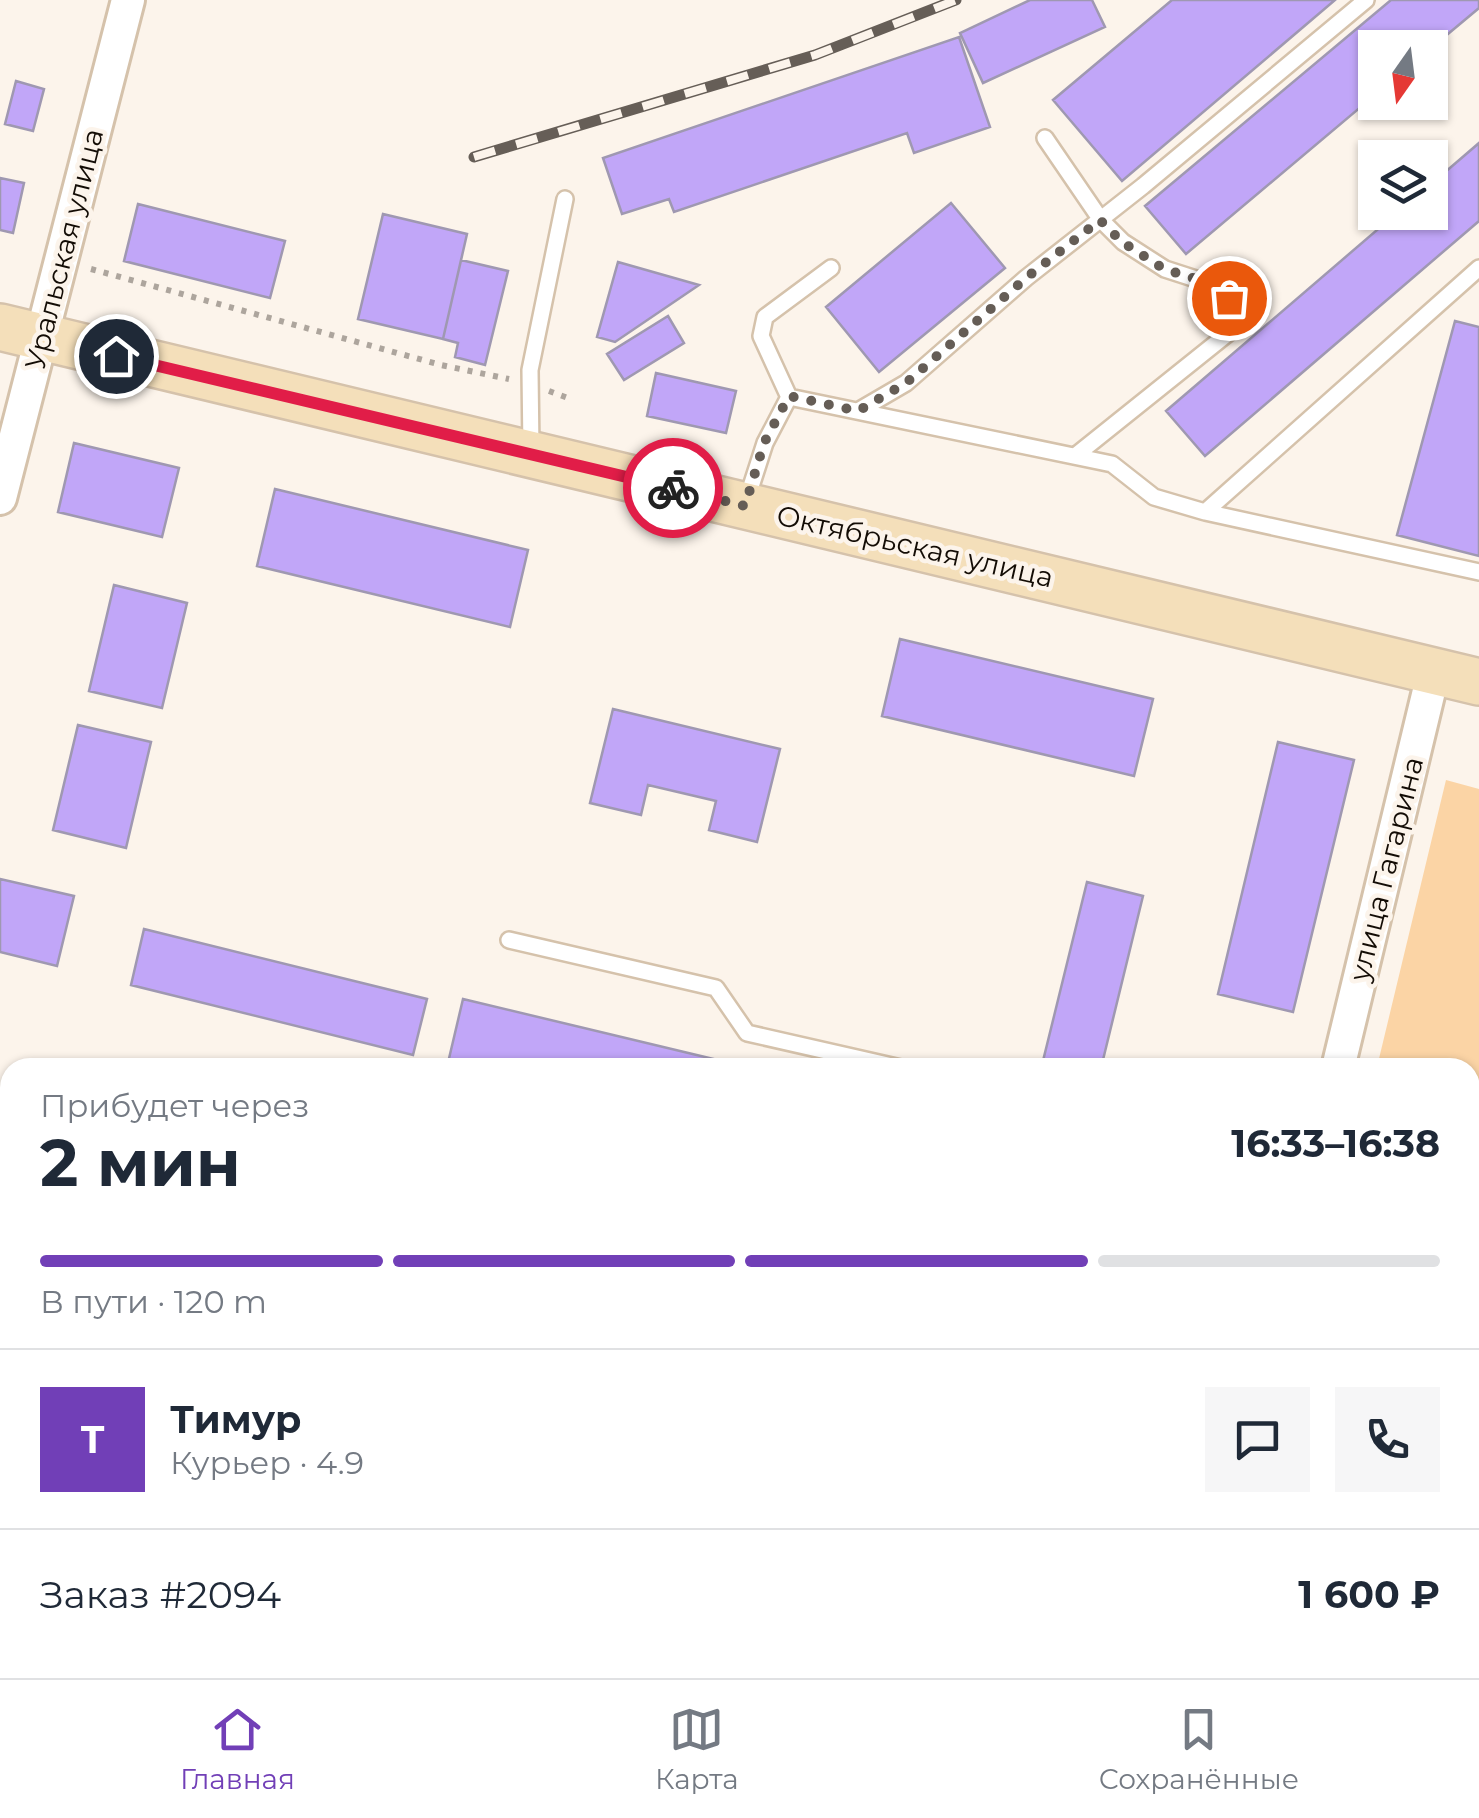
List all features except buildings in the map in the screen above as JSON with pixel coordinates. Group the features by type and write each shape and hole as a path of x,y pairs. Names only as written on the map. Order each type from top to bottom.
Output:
{"main road":[{"name":"Октябрьская улица","path":"20,332 1479,682"}],"street":[{"name":"Уральская улица","path":"0,498 20,332 60,260 128,0"},
{"name":"улица Гагарина","path":"1340,1058 1434,670"}],"lane":[{"path":"858,411 906,383 1026,278 1366,0"},
{"path":"1044,138 1100,220 1122,242 1164,269 1199,280 1229,298 1241,323 1075,456"},
{"path":"531,455 530,370 565,199"},
{"path":"789,396 760,336 766,317 831,268"},
{"path":"1205,512 1479,268"},
{"path":"789,396 1112,464 1154,497 1205,512 1479,572"},
{"path":"745,506 764,443 789,396"},
{"path":"509,940 716,988 747,1033 857,1058"}],"path":[{"path":"60,260 442,365 530,383 568,398"}],"shaded area":[{"path":"1446,780 1479,789 1479,1058 1379,1058"}],"railway":[{"path":"474,157 815,55 956,0"}],"way so far":[{"path":"673,488 745,506 764,443 789,396 858,411 906,383 1026,278 1100,220 1122,242 1164,269 1199,280 1229,298"}],"route":[{"path":"116,356 673,488"}]}
